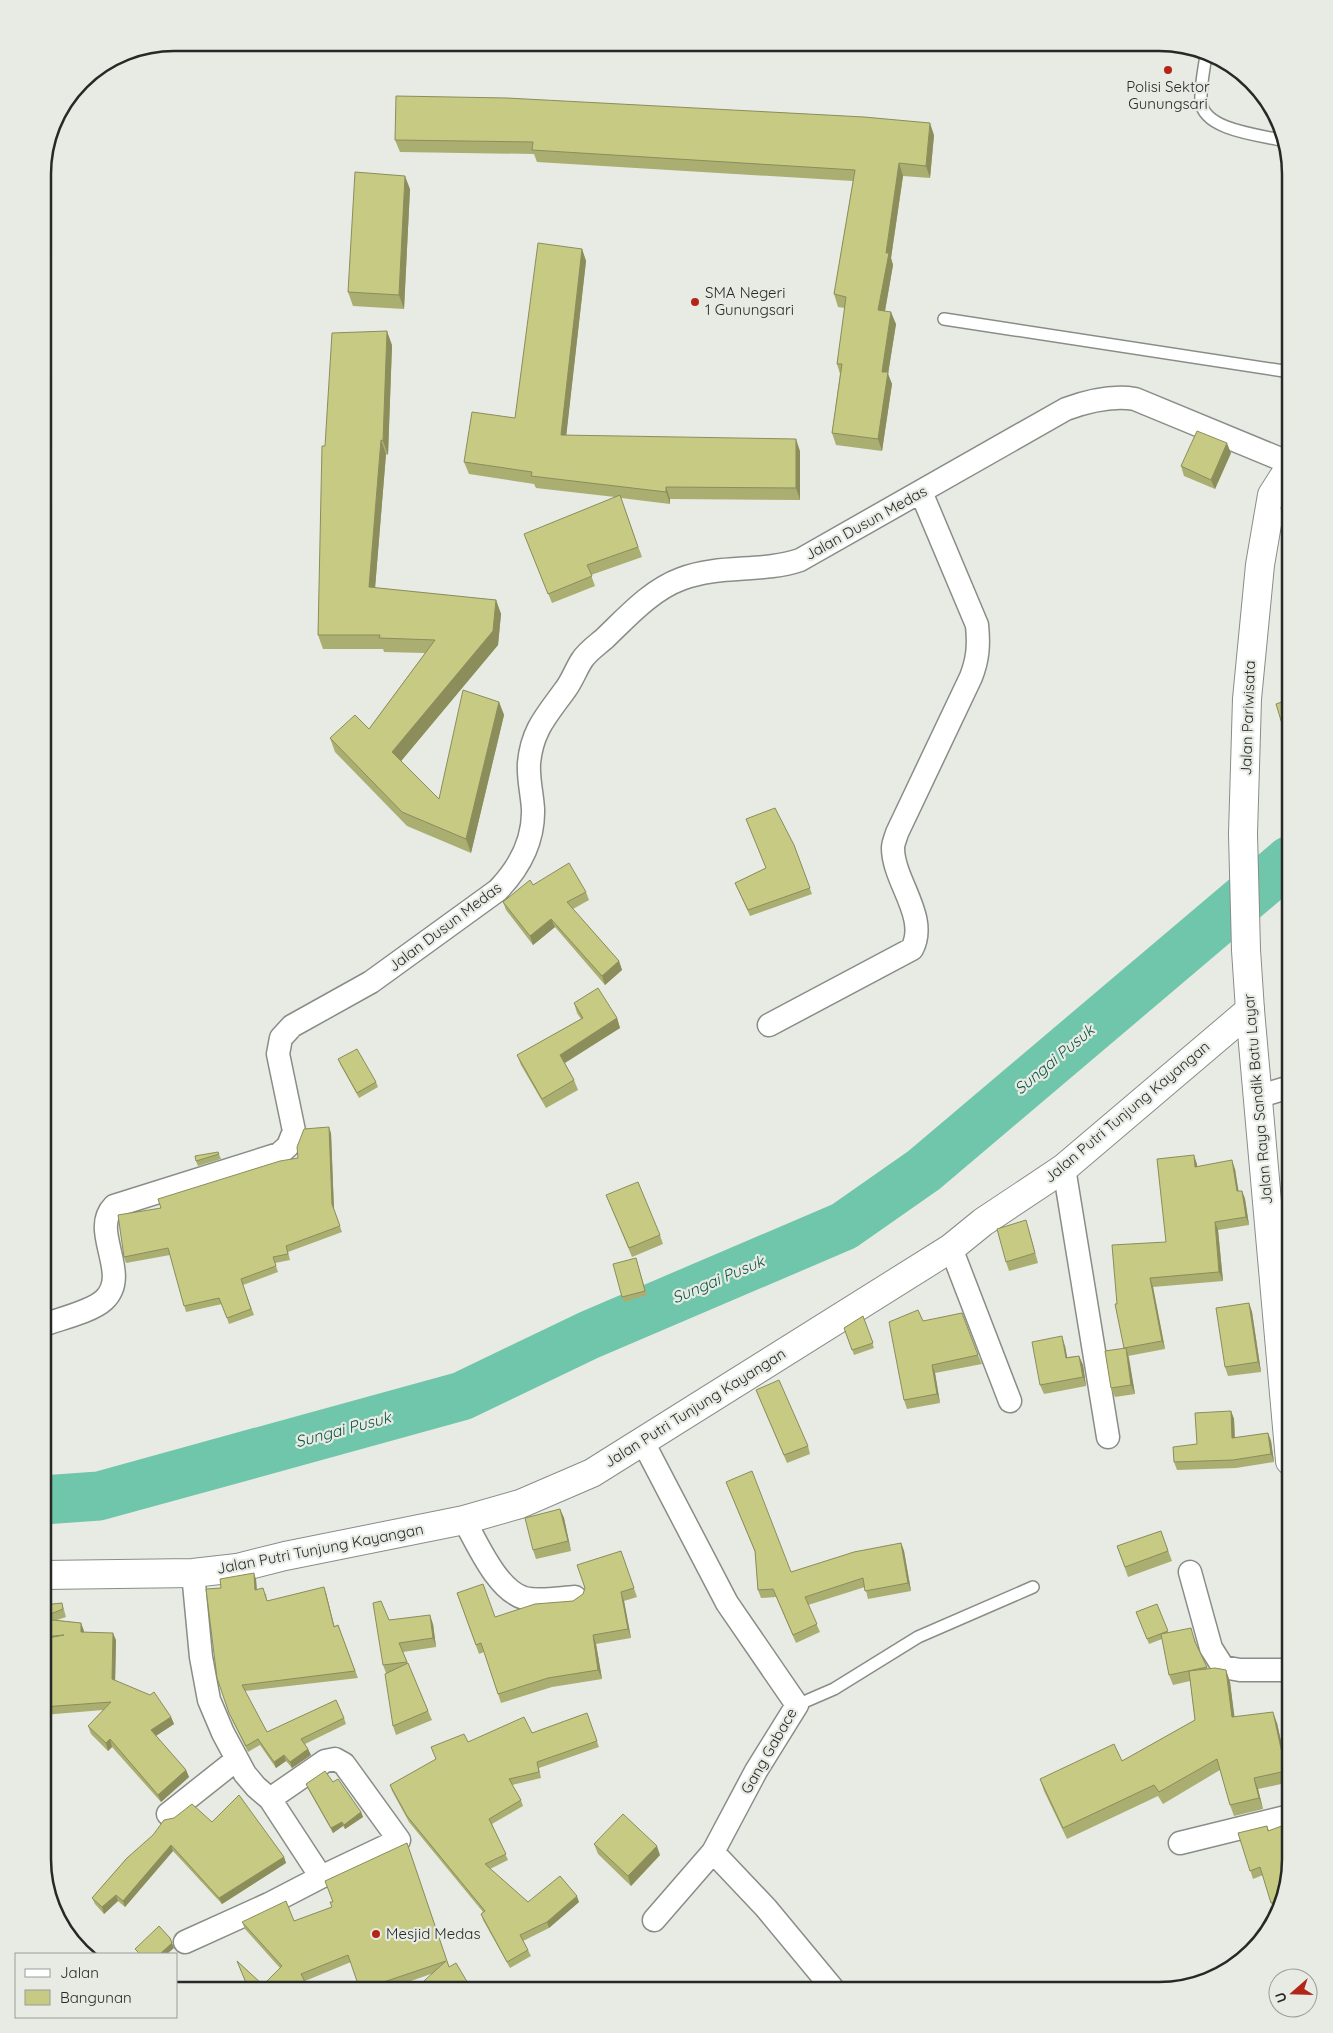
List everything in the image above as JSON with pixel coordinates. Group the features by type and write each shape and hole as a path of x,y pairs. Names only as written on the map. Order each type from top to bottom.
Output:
{"street":[{"name":"Jalan Dusun Medas","path":"51,1322 94,1306 103,1301 110,1292 114,1271 106,1219 114,1206 121,1202 279,1154 288,1146 294,1131 278,1054 279,1043 288,1029 371,982 498,890 510,878 519,866 530,838 533,809 529,763 536,732 543,718 566,688 583,658 638,606 675,582 718,570 771,567 800,560 1066,410 1090,402 1123,397 1135,399 1282,459"},
{"path":"769,1025 912,949 918,938 916,923 892,847 971,678 978,658 979,642 977,626 921,492"},
{"name":"Jalan Pariwisata","path":"1247,962 1243,834 1247,699 1252,632 1281,492"},
{"name":"Jalan Raya Sandik Batu Layar","path":"1247,962 1282,1373"},
{"name":"Jalan Putri Tunjung Kayangan","path":"51,1575 193,1573 237,1568 285,1556 464,1520 520,1504 592,1473 951,1248 983,1222 1064,1168 1250,1010"},
{"path":"1257,1096 1282,1089"},
{"path":"1064,1168 1108,1437"},
{"path":"951,1248 1010,1401"},
{"name":"Gang Gabace","path":"643,1442 727,1603 797,1705 756,1771 714,1852 654,1920"},
{"path":"464,1520 493,1572 515,1594 526,1598 574,1598"},
{"path":"1190,1572 1211,1648 1223,1667 1240,1670 1282,1670"},
{"path":"193,1573 201,1657 209,1700 236,1760 256,1788 270,1799 321,1877"},
{"path":"168,1814 236,1760"},
{"path":"185,1942 269,1904 399,1840 344,1764 338,1760 325,1761 270,1799"},
{"path":"1180,1843 1282,1818"},
{"path":"714,1852 766,1908 827,1982"}],"lane":[{"path":"1205,61 1201,100 1203,109 1208,117 1220,124 1277,139"},
{"path":"944,320 1282,371"},
{"path":"797,1705 834,1689 918,1637 1033,1587"}],"building":[{"path":"396,96 507,98 864,117 930,123 926,166 899,163 886,253 889,253 878,310 891,312 882,372 888,372 878,439 832,433 842,364 837,364 846,297 834,294 855,170 532,150 533,142 395,140"},
{"path":"355,172 405,176 399,295 348,292"},
{"path":"538,243 582,249 561,435 796,439 796,488 666,487 666,492 531,476 532,472 464,462 472,412 515,418"},
{"path":"387,331 383,441 381,440 369,587 496,600 493,631 392,752 439,799 463,690 499,702 466,839 402,812 330,738 355,715 369,729 435,640 379,638 380,635 318,635 322,446 325,446 332,333"},
{"path":"1197,431 1227,443 1211,480 1181,466"},
{"path":"620,495 638,547 587,565 592,576 548,594 524,534"},
{"path":"1282,702 1282,724 1276,704"},
{"path":"775,808 794,845 810,888 748,910 735,883 766,868 746,819"},
{"path":"569,863 586,892 567,902 619,961 602,976 551,919 530,936 503,902 530,880 533,885"},
{"path":"598,988 617,1018 560,1055 574,1080 542,1099 517,1055 583,1018 574,1003"},
{"path":"357,1049 376,1082 357,1093 338,1059"},
{"path":"329,1127 332,1204 340,1226 286,1246 288,1254 273,1257 276,1266 241,1279 251,1309 227,1318 219,1298 184,1306 168,1248 124,1257 118,1215 161,1208 158,1199 280,1161 298,1158 297,1147 304,1129"},
{"path":"218,1152 219,1154 196,1161 195,1156"},
{"path":"1194,1155 1195,1167 1232,1160 1237,1191 1242,1191 1246,1217 1215,1222 1219,1272 1150,1278 1162,1341 1124,1348 1115,1304 1117,1304 1112,1245 1166,1242 1157,1159"},
{"path":"638,1182 660,1235 629,1248 606,1195"},
{"path":"1026,1220 1035,1253 1006,1262 997,1229"},
{"path":"636,1258 645,1291 622,1297 613,1264"},
{"path":"1249,1303 1258,1362 1225,1367 1216,1308"},
{"path":"918,1310 923,1321 962,1313 978,1355 932,1365 937,1394 904,1400 889,1322"},
{"path":"863,1316 873,1343 852,1350 844,1328"},
{"path":"1062,1336 1066,1358 1079,1356 1083,1377 1040,1385 1032,1342"},
{"path":"1126,1348 1131,1385 1111,1388 1105,1351"},
{"path":"779,1380 808,1446 784,1455 756,1390"},
{"path":"1231,1411 1232,1438 1268,1433 1271,1454 1233,1460 1174,1462 1173,1447 1197,1444 1195,1413"},
{"path":"752,1471 791,1572 854,1552 901,1543 908,1583 865,1591 863,1578 805,1597 817,1624 793,1635 773,1589 758,1590 755,1551 726,1482"},
{"path":"560,1509 568,1541 533,1550 525,1518"},
{"path":"1161,1531 1168,1551 1125,1567 1117,1546"},
{"path":"621,1551 634,1588 621,1592 628,1629 593,1635 598,1670 548,1678 498,1694 481,1643 476,1645 457,1593 483,1584 495,1617 535,1604 573,1601 583,1594 585,1588 577,1565"},
{"path":"254,1573 255,1590 263,1588 267,1601 324,1587 334,1627 338,1625 355,1671 242,1685 267,1732 336,1700 344,1718 301,1739 308,1749 290,1762 284,1755 274,1762 258,1739 246,1746 229,1713 217,1678 206,1589 221,1588 220,1579"},
{"path":"381,1601 389,1620 430,1615 433,1638 399,1643 407,1662 383,1665 373,1603"},
{"path":"62,1603 63,1609 51,1614 51,1604"},
{"path":"1157,1604 1168,1631 1147,1639 1136,1612"},
{"path":"51,1620 81,1623 81,1632 113,1633 112,1679 150,1695 154,1692 171,1717 151,1730 186,1770 158,1795 110,1739 106,1743 88,1726 111,1702 51,1706 51,1637 64,1635 51,1636"},
{"path":"1191,1628 1195,1642 1207,1667 1169,1675 1161,1634"},
{"path":"408,1663 428,1711 393,1726 385,1674"},
{"path":"1215,1668 1226,1670 1232,1717 1273,1712 1282,1753 1282,1772 1254,1778 1259,1798 1230,1805 1217,1759 1159,1792 1154,1785 1063,1828 1040,1779 1114,1744 1122,1761 1195,1720 1189,1671"},
{"path":"587,1713 597,1741 537,1762 539,1772 509,1779 521,1800 489,1819 506,1854 485,1864 528,1902 560,1876 577,1896 547,1922 520,1935 528,1950 507,1962 481,1914 485,1911 407,1816 390,1785 436,1759 431,1747 464,1734 468,1742 524,1717 532,1733"},
{"path":"325,1771 333,1782 338,1779 361,1812 344,1825 342,1822 331,1828 306,1784"},
{"path":"239,1795 284,1857 219,1898 171,1845 123,1901 116,1895 102,1907 92,1898 127,1858 153,1835 164,1820 174,1818 192,1804 212,1822"},
{"path":"623,1814 657,1846 628,1876 594,1844"},
{"path":"1267,1826 1268,1831 1282,1826 1281,1875 1278,1891 1273,1902 1271,1903 1260,1867 1250,1871 1238,1833"},
{"path":"407,1843 449,1967 456,1963 467,1981 424,1981 446,1961 386,1981 357,1981 348,1955 301,1974 305,1981 267,1981 282,1966 242,1922 286,1901 294,1921 332,1907 330,1902 333,1902 325,1881"},
{"path":"159,1926 172,1943 161,1953 139,1953 135,1949"},
{"path":"237,1961 259,1981 245,1981"}],"waterway":[{"name":"Sungai Pusuk","path":"51,1499 99,1496 462,1396 589,1335 844,1226 924,1170 1282,867"}],"place":[{"name":"Polisi Sektor Gunungsari","path":"1168,70"},
{"name":"SMA Negeri 1 Gunungsari","path":"695,302"},
{"name":"Mesjid Medas","path":"376,1934"}]}
